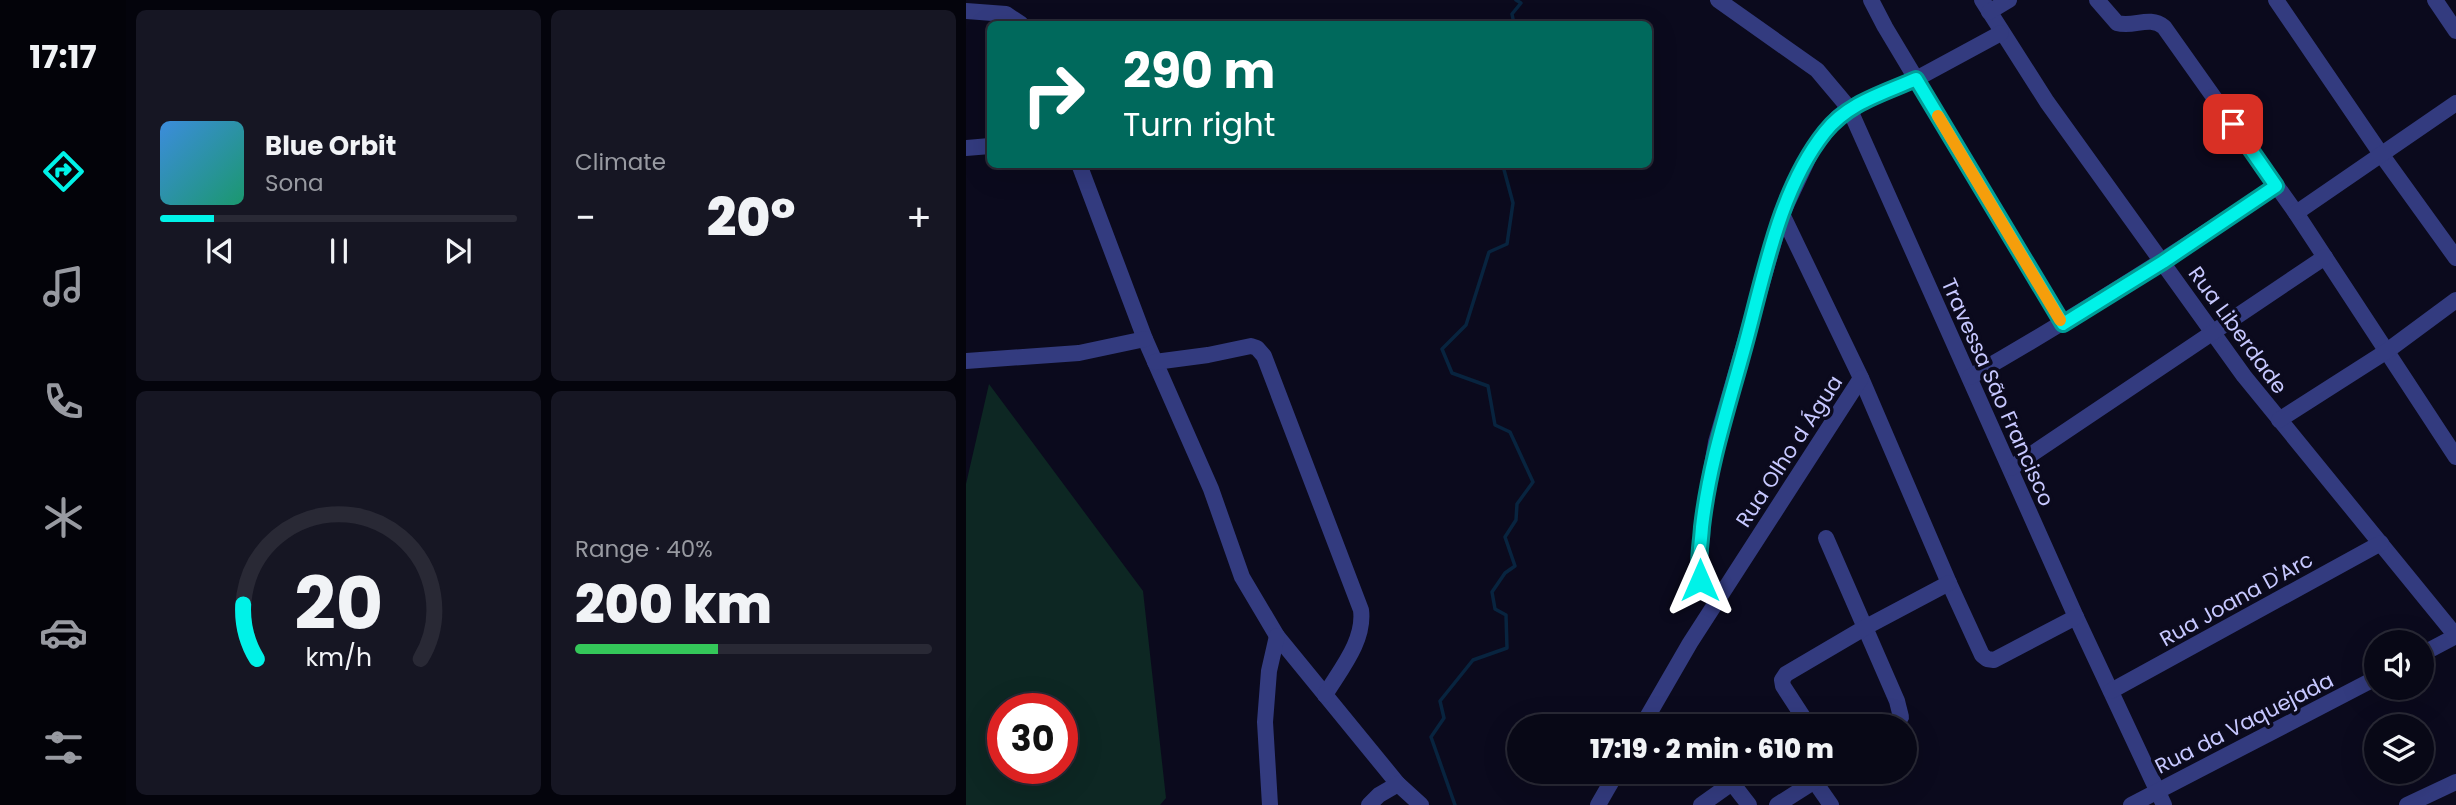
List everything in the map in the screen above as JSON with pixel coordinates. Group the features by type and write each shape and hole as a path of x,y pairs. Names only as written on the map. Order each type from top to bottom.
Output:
{"street":[{"name":"Travessa São Francisco","path":"1718,0 1817,70 1849,108 2076,617 2161,798"},
{"path":"1871,0 2063,324"},
{"path":"1985,6 2009,0"},
{"path":"2097,0 2117,23 2131,25 2152,20 2164,27 2296,213 2456,457"},
{"path":"2435,0 2456,31"},
{"path":"2285,3 2381,154 2456,258"},
{"name":"Rua Liberdade","path":"1985,6 2047,102 2279,420 2456,636"},
{"path":"966,11 1006,14 1016,21"},
{"path":"1716,602 1704,587 1699,572 1709,476 1716,442 1782,214 1813,148 1837,118 1849,108 1916,79 2001,33"},
{"path":"2296,213 2456,103"},
{"path":"966,148 987,146"},
{"path":"1078,168 1145,339 1198,456 1242,577 1276,636 1398,784 1421,805"},
{"path":"1970,377 2163,262 2276,186"},
{"path":"1782,214 1861,378 1978,648 1987,659 1994,660 2076,617"},
{"path":"2011,468 2325,257"},
{"path":"2279,420 2386,351 2456,300"},
{"path":"966,361 1079,353 1145,339"},
{"path":"1155,362 1251,346 1264,356 1329,533 1361,610 1362,620 1356,641 1325,695"},
{"name":"Rua Olho d Água","path":"1649,714 1690,643 1861,378"},
{"path":"1826,538 1866,627 1900,714"},
{"name":"Rua Joana D'Arc","path":"2111,691 2381,543"},
{"path":"1800,714 1783,686 1783,677 1866,627 1949,583"},
{"path":"1270,805 1265,722 1269,671 1276,636"},
{"path":"2434,648 2456,636"},
{"name":"Rua da Vaquejada","path":"2131,805 2161,798 2364,685"},
{"path":"2407,805 2456,782"},
{"path":"1701,805 1732,783 1749,805"},
{"path":"1369,805 1379,795 1398,784"},
{"path":"1598,805 1610,784"},
{"path":"1777,805 1812,784"},
{"path":"1816,784 1831,805"}],"green space":[{"path":"989,384 1143,591 1166,798 1160,805 966,805 966,484"}],"waterway":[{"path":"1513,21 1512,14 1521,3 1516,0"},
{"path":"1455,805 1431,737 1444,718 1440,701 1473,660 1507,648 1506,615 1495,609 1492,592 1505,573 1515,566 1505,537 1516,520 1517,504 1533,482 1510,432 1495,425 1488,386 1452,373 1442,349 1466,325 1489,252 1507,244 1513,203 1504,168"}],"slow traffic":[{"path":"1938,116 2060,320"}],"route":[{"path":"1700,580 1703,516 1716,442 1782,214 1813,148 1837,118 1849,108 1916,79 2063,324 2163,262 2276,186 2233,124"}]}
